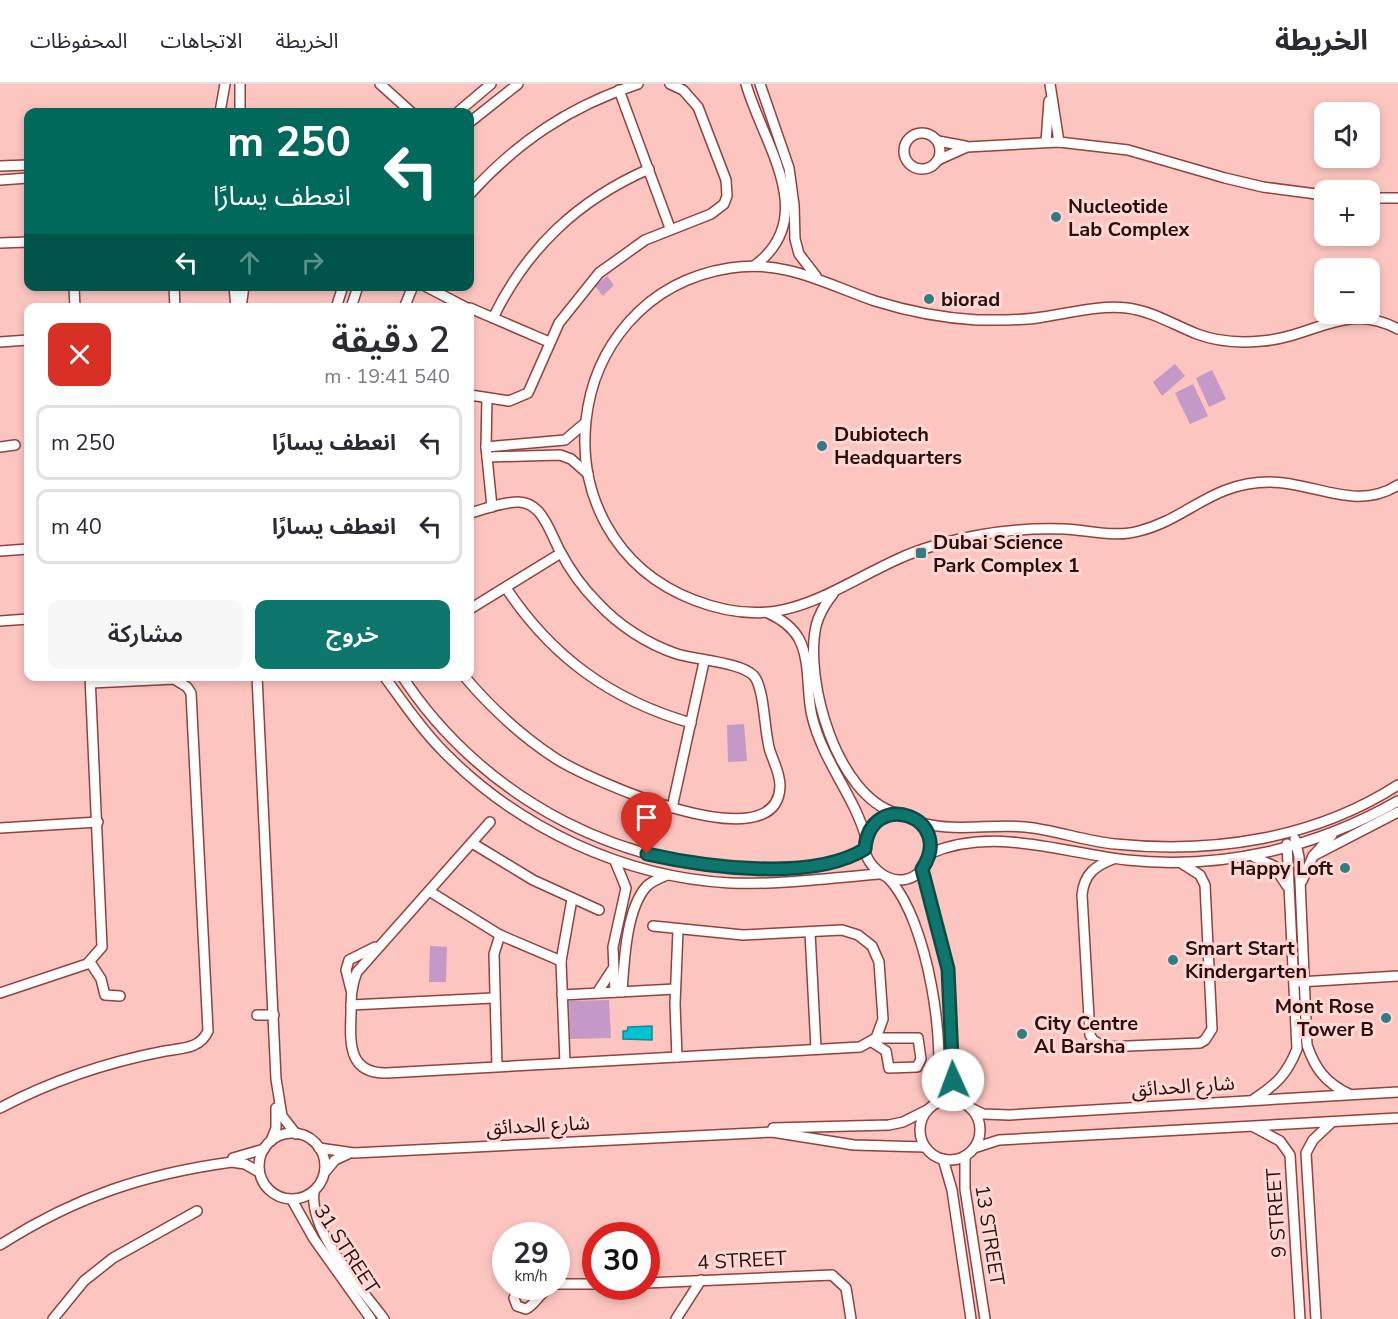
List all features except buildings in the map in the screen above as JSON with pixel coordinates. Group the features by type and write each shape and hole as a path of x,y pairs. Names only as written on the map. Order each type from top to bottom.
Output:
{"street":[{"path":"221,108 225,84"},
{"path":"225,84 227,108"},
{"path":"240,84 240,108"},
{"path":"380,84 407,108"},
{"path":"462,108 491,84"},
{"path":"474,119 518,84"},
{"path":"474,190 524,141 554,121 619,90 638,84"},
{"path":"474,396 509,401 528,393 536,381 549,342 571,306 599,273 621,255 670,228 718,210 727,196 728,188 698,107 683,90 670,84"},
{"path":"746,84 779,168 785,205 785,223 781,236 769,253 753,266"},
{"path":"760,84 789,168 794,205 795,239 799,254 818,278"},
{"path":"1050,84 1059,142"},
{"path":"619,90 670,228"},
{"path":"1046,142 1051,96"},
{"path":"458,108 469,102"},
{"path":"967,147 938,160 932,166 916,168 909,164 904,150 908,138 920,132 932,135 938,141 967,147 1059,142 1128,150 1263,187 1314,194"},
{"path":"938,141 940,154 938,160"},
{"path":"0,166 24,165"},
{"path":"493,318 520,270 556,228 600,194 649,169"},
{"path":"0,180 24,178"},
{"path":"1380,198 1398,198"},
{"path":"0,243 24,242"},
{"path":"1398,329 1368,318 1341,318 1286,338 1242,342 1200,335 1162,318 1124,308 1104,306 1030,319 968,319 917,312 875,301 797,271 753,266 708,272 684,281 643,308 620,332 599,367 592,385 585,423 584,446 596,504 610,530 627,554 649,575 672,590 697,601 723,608 766,613 790,609 835,591 901,558 965,538 1031,529 1121,534 1142,531 1210,495 1239,485 1282,483 1300,485 1336,496 1364,497 1390,490 1398,485"},
{"path":"435,291 458,303"},
{"path":"474,310 549,342"},
{"path":"0,342 24,340"},
{"path":"487,398 486,452 492,507"},
{"path":"486,452 507,445 565,440 585,423"},
{"path":"486,431 507,445"},
{"path":"522,444 522,457"},
{"path":"0,447 15,445"},
{"path":"486,452 506,457 566,456 588,474"},
{"path":"488,474 506,457"},
{"path":"469,681 502,717 555,759 600,783 672,808 703,815 752,819 765,813 776,802 780,788 778,773 764,727 760,687 755,678 738,667 704,662 674,653 646,641 622,624 598,603 578,580 561,554 544,519 533,506 517,502 474,512"},
{"path":"0,551 24,549"},
{"path":"474,607 561,554"},
{"path":"506,588 541,635 584,674 635,704 691,723"},
{"path":"835,591 820,614 814,636 817,681 825,719 840,756 860,789 877,805 911,816 922,824 954,829 1027,827 1114,844 1157,847 1212,846 1291,834 1351,811 1398,785"},
{"path":"766,613 786,624 799,639 806,661 808,697 816,733 830,766 856,810 866,838"},
{"path":"0,621 24,619"},
{"path":"672,808 704,662"},
{"path":"0,993 90,962 98,954 103,939 90,681"},
{"path":"0,1108 87,1072 152,1054 192,1046 205,1038 208,1031 191,693 187,687 177,681"},
{"path":"257,681 274,1015 277,1125 259,1160 259,1172 269,1190 279,1197 292,1200 314,1192 335,1160 354,1153"},
{"path":"388,681 443,752 491,793 550,832 615,861 667,875 719,882 760,883 879,874"},
{"path":"406,681 448,736 500,781 558,818 618,845 677,861 736,868 783,868 833,863 865,849"},
{"path":"931,853 957,844 994,841 1040,845 1114,858 1181,863 1252,856 1287,848 1336,831 1398,801"},
{"path":"898,813 884,816 872,825 866,838 867,859 879,874 889,879 901,880 922,869 931,853 931,842 922,824"},
{"path":"1361,820 1394,814"},
{"path":"1313,856 1394,814"},
{"path":"0,828 98,822"},
{"path":"490,822 357,972 351,992 351,1050 359,1063 372,1071 860,1047 874,1040 918,1038 921,1059 917,1067 889,1068 886,1051 874,1040"},
{"path":"1300,889 1313,856 1336,831"},
{"path":"1252,1100 1275,1086 1289,1070 1297,1050 1299,982 1304,965 1298,844 1291,834"},
{"path":"1291,834 1287,848 1289,891 1307,1045 1313,1062 1322,1076 1335,1087 1351,1095"},
{"path":"472,843 512,869 599,910"},
{"path":"1252,856 1274,866 1289,891"},
{"path":"1114,858 1091,871 1086,878 1082,895 1090,1035 1093,1040 1104,1047 1200,1043 1206,1040 1212,1029 1205,885 1200,875 1181,863"},
{"path":"615,861 626,888 612,955 612,970 619,992"},
{"path":"922,869 948,969 953,1080 959,1101"},
{"path":"619,992 631,925 641,894 651,883 667,875"},
{"path":"889,879 909,904 929,970 939,1069 935,1103"},
{"path":"429,891 500,935 561,961"},
{"path":"565,1063 561,961 572,899"},
{"path":"653,926 743,935 850,932 866,940 876,954 881,970 883,1019 874,1040"},
{"path":"677,1057 675,989 678,930"},
{"path":"810,932 816,1049"},
{"path":"497,1066 493,998 494,954 500,935"},
{"path":"612,955 625,955"},
{"path":"90,962 101,979 105,995 120,996"},
{"path":"1304,965 1311,974 1326,980"},
{"path":"624,969 627,978 641,991"},
{"path":"597,993 612,970"},
{"path":"1299,982 1398,976"},
{"path":"562,995 675,989"},
{"path":"351,1005 493,998"},
{"path":"257,1015 274,1015"},
{"path":"276,1079 282,1116 296,1134"},
{"name":"شارع الحدائق","path":"971,1108 983,1114 1009,1115 1398,1092"},
{"path":"974,1148 980,1127 971,1108 950,1099 935,1103 927,1110 920,1128 925,1147 943,1159 965,1156 974,1148 999,1140 1398,1118"},
{"name":"شارع الحدائق","path":"725,1133 732,1130 785,1127 834,1128 889,1125 903,1122 927,1110"},
{"name":"9 STREET","path":"1316,1319 1306,1153 1313,1140 1332,1122"},
{"name":"9 STREET","path":"1252,1126 1280,1141 1290,1155 1300,1319"},
{"name":"شارع الحدائق","path":"320,1148 354,1153 772,1132 854,1145 925,1147"},
{"path":"270,1141 283,1134 296,1134 309,1138 320,1148 325,1159 325,1172"},
{"path":"193,1167 202,1163 249,1155 264,1149"},
{"name":"13 STREET","path":"965,1156 965,1189 985,1319"},
{"name":"13 STREET","path":"943,1159 951,1190 971,1319"},
{"path":"0,1245 57,1212 114,1188 158,1174 239,1162 259,1172"},
{"name":"31 STREET","path":"314,1192 313,1204 325,1233 342,1263 384,1319"},
{"name":"31 STREET","path":"292,1200 314,1239 371,1319"},
{"path":"53,1319 84,1281 113,1258 196,1211"},
{"name":"4 STREET","path":"660,1282 826,1274 838,1278 846,1288 851,1319"},
{"path":"676,1319 701,1280"},
{"path":"681,1281 687,1287 690,1300"},
{"path":"514,1300 521,1308 530,1307"},
{"path":"530,1319 530,1307 534,1300"}],"shaded area":[{"path":"607,276 614,285 603,296 595,286"},
{"path":"1175,364 1185,376 1162,396 1153,382"},
{"path":"1212,370 1226,399 1209,407 1196,378"},
{"path":"1193,384 1208,416 1190,424 1175,393"},
{"path":"744,724 747,761 728,762 727,725"},
{"path":"430,946 447,947 446,982 429,982"},
{"path":"609,1000 611,1038 570,1039 569,1001"}],"water":[{"path":"652,1026 652,1040 623,1039 623,1031 627,1031 628,1027"}],"place":[{"name":"Nucleotide Lab Complex","path":"1056,217"},
{"name":"biorad","path":"929,299"},
{"name":"Dubiotech Headquarters","path":"822,446"},
{"name":"Dubai Science Park Complex 1","path":"921,553"},
{"name":"Happy Loft","path":"1345,868"},
{"name":"Smart Start Kindergarten","path":"1173,960"},
{"name":"Mont Rose Tower B","path":"1386,1018"},
{"name":"City Centre Al Barsha","path":"1022,1034"}],"route":[{"path":"647,854 707,866 736,868 793,867 833,863 855,856 865,849 866,838 872,825 884,816 898,813 911,816 922,824 928,832 931,853 922,869 948,969 951,994 953,1080"}]}
